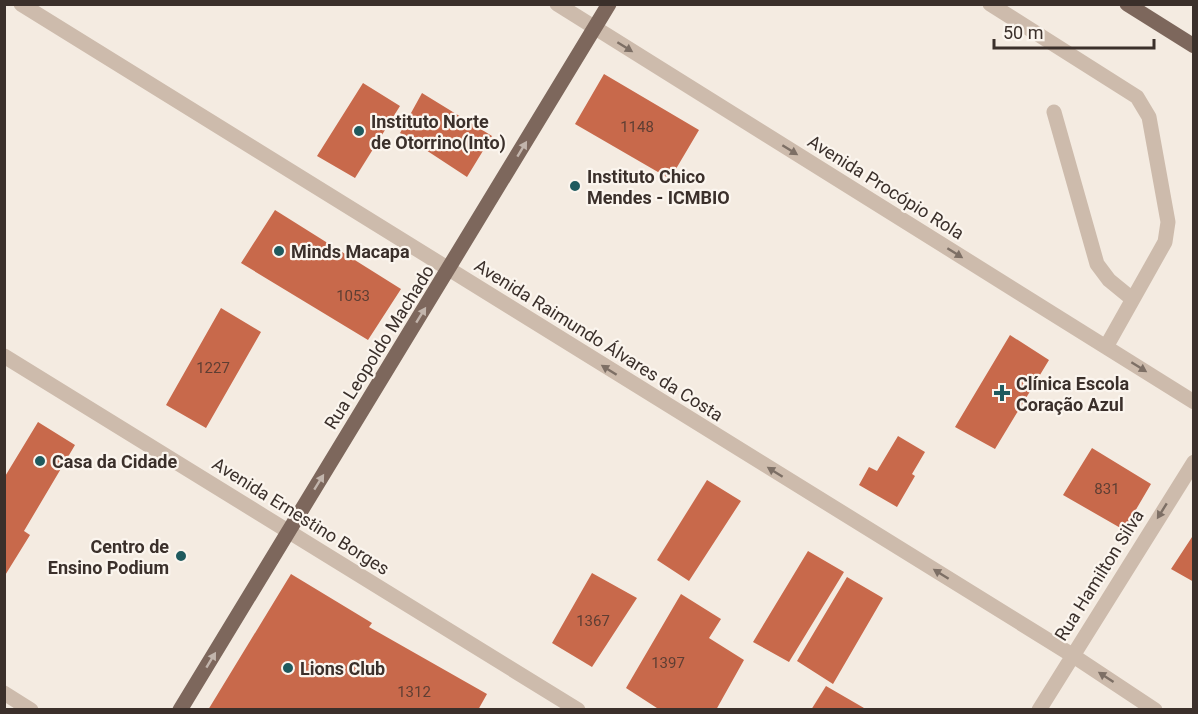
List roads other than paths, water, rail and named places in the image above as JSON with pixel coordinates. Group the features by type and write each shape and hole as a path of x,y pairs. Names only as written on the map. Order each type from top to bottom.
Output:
{"main road":[{"name":"Rua Leopoldo Machado","path":"180,710 609,4"},
{"path":"1127,4 1194,45"}],"street":[{"name":"Avenida Raimundo Álvares da Costa","path":"21,4 448,271 1072,655 1155,710"},
{"name":"Avenida Procópio Rola","path":"557,4 1194,402"},
{"path":"990,4 1137,97 1149,117 1168,222 1165,242 1131,298 1106,347"},
{"path":"1054,112 1097,264 1109,280 1131,298"},
{"name":"Avenida Ernestino Borges","path":"4,356 578,710"},
{"name":"Rua Hamilton Silva","path":"1039,710 1194,462"},
{"path":"4,693 31,710"}],"place":[{"name":"Instituto Norte de Otorrino(Into)","path":"359,131"},
{"name":"Instituto Chico Mendes - ICMBIO","path":"575,186"},
{"name":"Minds Macapa","path":"279,251"},
{"name":"Clínica Escola Coração Azul","path":"1002,393"},
{"name":"Casa da Cidade","path":"40,461"},
{"name":"Centro de Ensino Podium","path":"181,556"},
{"name":"Lions Club","path":"288,668"}]}
